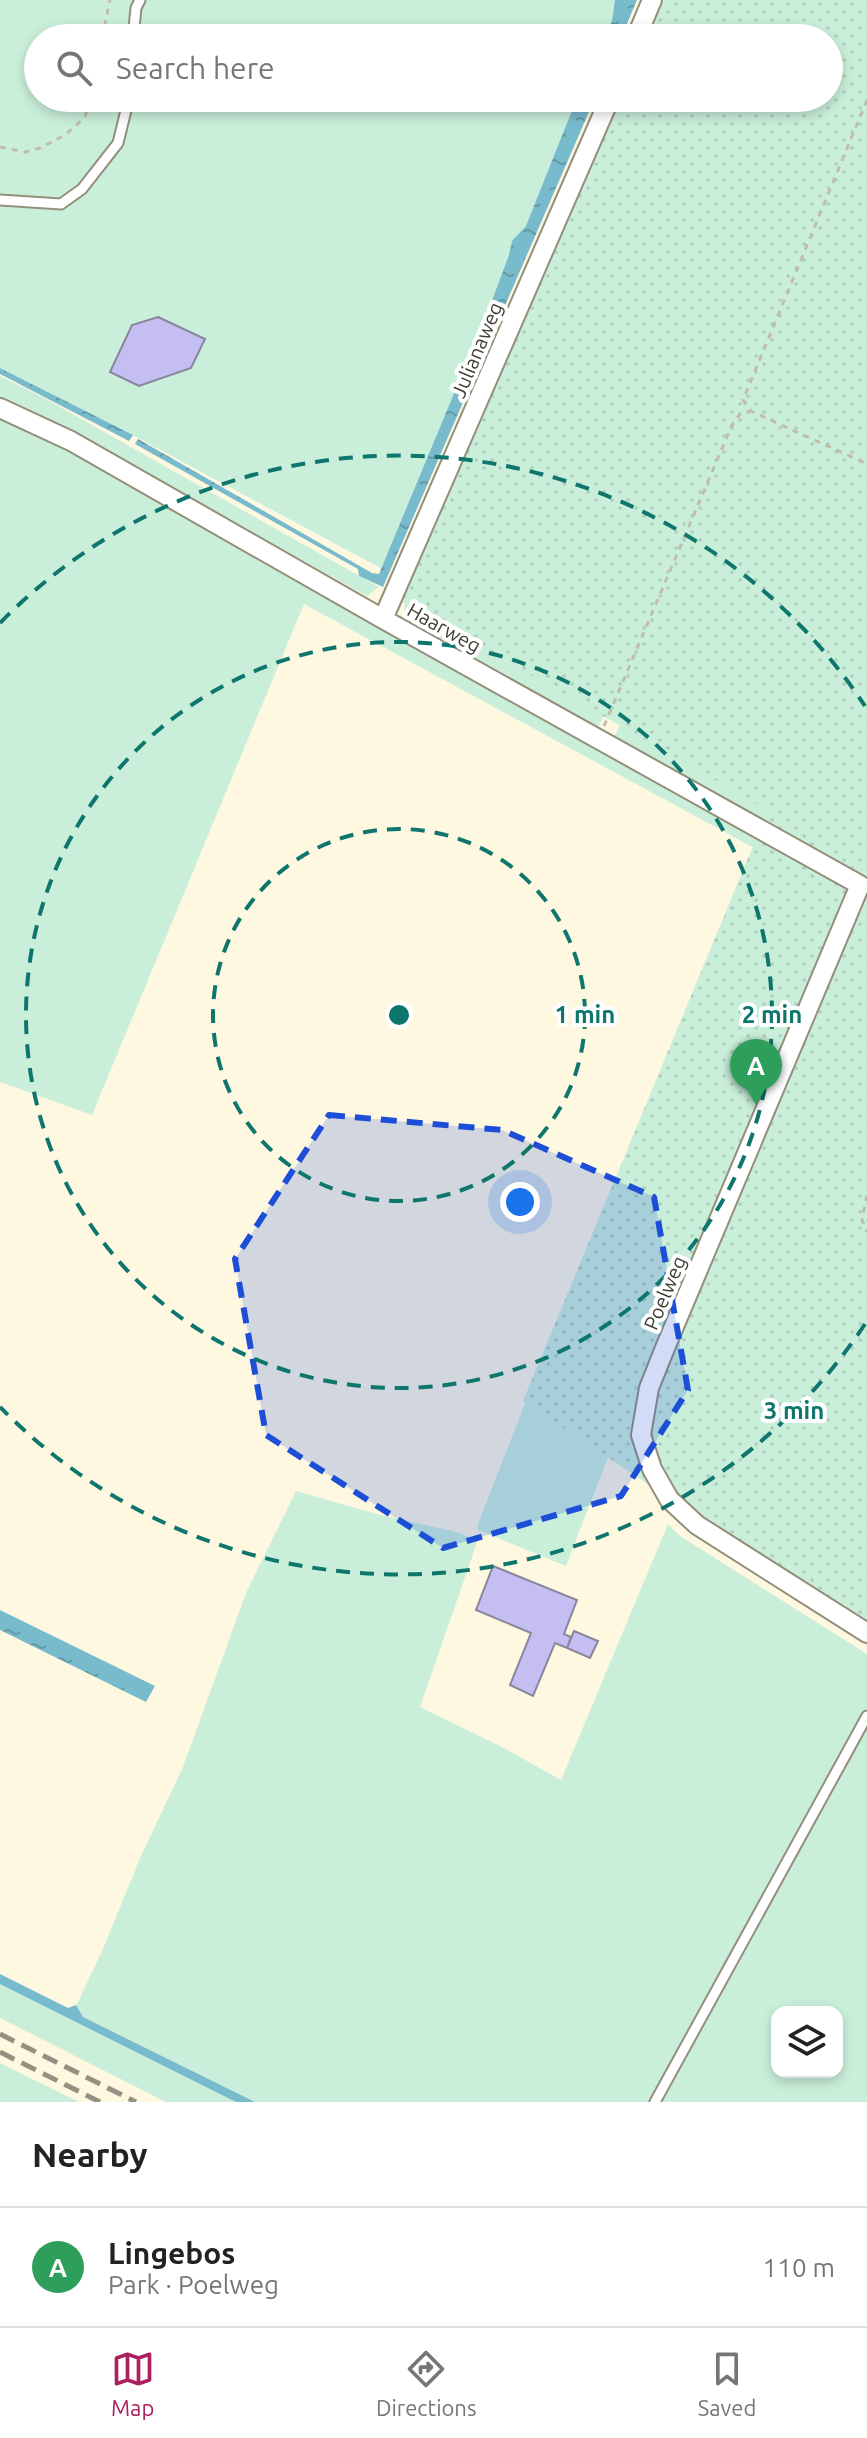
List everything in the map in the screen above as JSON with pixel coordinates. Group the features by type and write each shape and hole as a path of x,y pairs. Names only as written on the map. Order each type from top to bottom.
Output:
{"street":[{"path":"642,24 652,0"},
{"name":"Julianaweg","path":"383,619 604,112"},
{"name":"Haarweg","path":"0,408 71,441 864,887"},
{"name":"Poelweg","path":"864,887 665,1348 649,1388 641,1435 652,1469 669,1499 697,1525 867,1633"}],"lane":[{"path":"134,24 140,0"},
{"path":"0,200 61,204 82,189 118,143 126,112"},
{"path":"655,2102 867,1716"}],"path":[{"path":"105,24 110,0"},
{"path":"867,100 744,396 744,404 751,411 867,464"},
{"path":"0,147 25,152 40,148 65,135 85,117 86,112"},
{"path":"598,740 732,425 740,414 751,411"},
{"path":"867,1195 862,1220 867,1232"}],"highlighted area":[{"path":"329,1115 502,1130 654,1197 688,1390 621,1496 443,1548 266,1435 235,1259"}],"green space":[{"path":"0,0 634,0 623,24 24,24 24,112 585,112 386,571 0,368"},
{"path":"664,0 867,0 867,1630 523,1401 768,810 399,600 615,112 843,112 843,24 653,24"},
{"path":"0,376 379,587 367,596 87,441 0,398"},
{"path":"0,416 75,454 813,867 756,849 304,604 92,1115 0,1082"},
{"path":"407,595 608,706 598,728 406,619"},
{"path":"621,723 857,852 840,863 614,737"},
{"path":"526,1401 609,1455 566,1566 478,1530"},
{"path":"296,1491 478,1540 420,1707 561,1780 668,1524 680,1536 867,1654 867,1709 650,2102 255,2102 83,2017 76,2006 183,1767 246,1593"},
{"path":"867,1724 867,2102 660,2102"},
{"path":"0,1984 236,2102 166,2102 0,2018"},
{"path":"0,2063 79,2102 0,2102"}],"water":[{"path":"615,0 637,0 627,24 611,24"},
{"path":"571,112 589,112 383,587 359,576 358,569 135,444 138,439 372,573 379,574 487,314 512,241 526,226"},
{"path":"0,368 133,435 129,441 0,374"},
{"path":"0,1610 155,1686 146,1702 0,1630"},
{"path":"0,1974 68,2008 76,2005 83,2017 255,2102 236,2102 0,1984"}],"building":[{"path":"158,317 205,339 191,368 139,386 110,372 132,325"},
{"path":"493,1566 577,1600 564,1634 571,1637 567,1648 555,1643 533,1696 510,1685 531,1633 476,1610"},
{"path":"574,1631 598,1641 590,1658 567,1648"}],"railway":[{"path":"0,2034 136,2102"},
{"path":"0,2052 100,2102"}],"place":[{"name":"Lingebos","path":"756,1105"}]}
